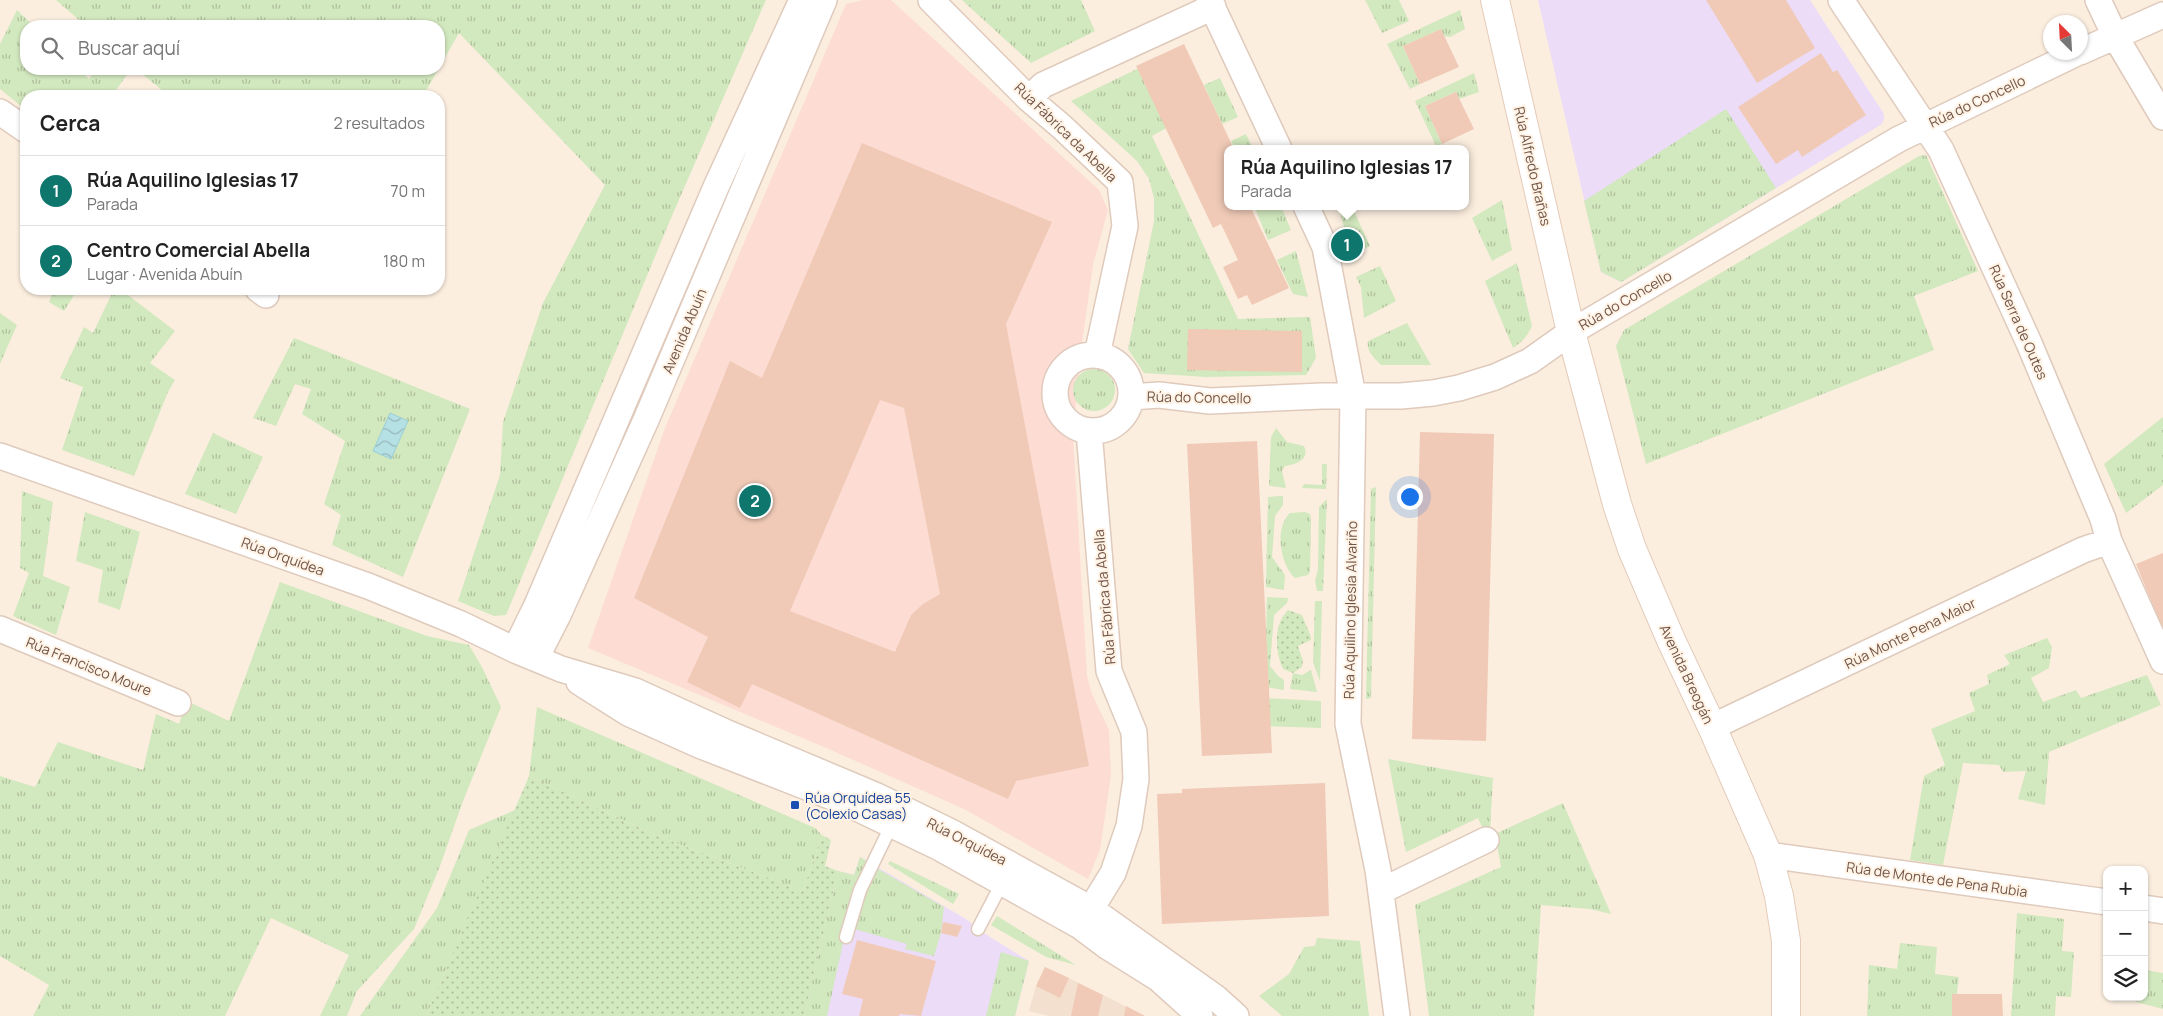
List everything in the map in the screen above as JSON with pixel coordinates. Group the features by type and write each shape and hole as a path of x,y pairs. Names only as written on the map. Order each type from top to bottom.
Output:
{"street":[{"name":"Avenida Abuín","path":"713,227 802,0"},
{"name":"Avenida Abuín","path":"526,654 541,596 713,227 824,0"},
{"name":"Rúa Fábrica da Abella","path":"931,0 1029,99 1062,127 1120,182 1125,226 1097,355"},
{"name":"Rúa Alfredo Brañas","path":"1496,0 1571,332"},
{"name":"Rúa Serra de Outes","path":"1841,0 1942,150 2029,343 2103,519 2109,541 2163,661"},
{"path":"2098,0 2115,36 2163,117"},
{"path":"1029,99 1043,85 1211,4 1277,145"},
{"name":"Rúa do Concello","path":"2088,48 2163,14"},
{"name":"Rúa do Concello","path":"1131,397 1159,395 1210,401 1322,396 1409,396 1459,388 1495,377 1530,360 1571,332 1891,144 1926,125 2063,60"},
{"path":"0,112 20,126"},
{"name":"Rúa Aquilino Iglesia Alvariño","path":"1308,210 1324,247 1353,396 1348,724 1381,891 1397,1016"},
{"name":"Avenida Breogán","path":"1571,332 1608,474 1632,549 1768,855 1786,941 1786,1016"},
{"path":"1097,355 1116,362 1128,377 1131,397 1124,415 1119,420 1108,428 1089,431 1070,424 1058,409 1054,389 1062,370 1077,358 1097,355"},
{"name":"Rúa Fábrica da Abella","path":"1086,917 1113,874 1128,826 1136,779 1134,732 1109,671 1089,431"},
{"name":"Rúa Orquídea","path":"0,456 368,586 461,624 561,669 634,691 725,732 877,796 951,832 1216,998 1236,1016"},
{"name":"Rúa Monte Pena Maior","path":"1712,727 2083,550 2109,541"},
{"name":"Rúa Francisco Moure","path":"0,629 178,703"},
{"name":"Rúa Orquídea","path":"561,669 628,713 892,824 1002,883 1086,917 1108,947 1159,979 1196,1014"},
{"path":"1381,891 1486,840"},
{"name":"Rúa de Monte de Pena Rubia","path":"1768,855 2103,901"},
{"path":"2148,909 2163,911"}],"lane":[{"path":"846,937 860,890 892,824"},
{"path":"978,929 1002,883"}],"shaded area":[{"path":"863,0 891,0 1099,190 1108,210 1093,265 1082,343 1073,435 1087,676 1092,694 1109,730 1111,775 1100,850 1088,879 964,809 831,750 588,648 665,428 846,4"},
{"path":"1538,0 1810,0 1884,114 1884,119 1882,124 1621,282 1601,272"},
{"path":"860,857 966,919 990,937 1029,961 1015,1016 804,1016 838,871 854,875"},
{"path":"1045,967 1145,1016 1049,1016 1029,1011 1036,986"}],"green space":[{"path":"56,0 766,0 671,218 506,615 494,616 458,601 500,475 503,422 543,303 605,185 459,33 445,58 445,20 79,20"},
{"path":"962,0 1081,0 1095,31 1031,63"},
{"path":"1365,0 1399,0 1409,21 1382,33"},
{"path":"17,10 28,20 20,20 20,75 85,75 89,79 92,75 127,75 116,90 20,90 20,105 0,89 0,44"},
{"path":"1460,10 1465,29 1450,37 1444,36 1441,29 1403,46 1420,84 1410,89 1387,44"},
{"path":"1141,67 1170,126 1152,136 1238,319 1310,317 1316,358 1306,375 1206,377 1144,373 1128,349 1154,221 1154,198 1149,179 1137,161 1071,101"},
{"path":"1474,73 1479,92 1459,99 1456,92 1425,106 1442,144 1436,145 1415,101"},
{"path":"143,75 435,75 426,90 162,90"},
{"path":"1220,78 1238,117 1222,124 1204,85"},
{"path":"1726,109 1776,188 1621,282 1601,272 1584,201"},
{"path":"1246,134 1251,145 1233,145 1231,141"},
{"path":"1926,155 1978,271 1914,296 1934,350 1646,464 1616,346 1624,330 1919,156"},
{"path":"1502,200 1512,250 1492,261 1472,218"},
{"path":"1256,210 1283,210 1291,230 1268,240"},
{"path":"1353,210 1370,246 1351,255 1340,212"},
{"path":"1296,251 1308,297 1293,294 1277,260"},
{"path":"699,254 705,256 639,409 633,406"},
{"path":"1517,263 1532,326 1524,339 1513,348 1485,281"},
{"path":"1380,266 1396,301 1364,318 1361,287 1356,277"},
{"path":"52,295 74,295 64,311 49,302"},
{"path":"111,295 128,295 175,331 150,363 175,380 168,392 134,476 62,450 83,387 60,378 84,327 93,333"},
{"path":"0,313 17,325 0,364"},
{"path":"1407,323 1431,365 1381,365 1369,351 1368,341"},
{"path":"294,338 470,409 403,577 332,545 341,515 324,504 345,441 302,414 311,389 295,384 276,426 253,418"},
{"path":"1094,369 1109,375 1115,390 1109,405 1094,411 1079,405 1073,390 1079,375"},
{"path":"2163,417 2163,485 2126,513 2104,464"},
{"path":"1276,428 1287,442 1304,446 1305,451 1304,458 1285,466 1282,471 1286,488 1269,486 1271,437"},
{"path":"213,433 263,457 236,514 185,494"},
{"path":"1322,464 1327,464 1326,489 1302,488 1304,484 1322,485"},
{"path":"1376,487 1371,698 1366,699 1371,489"},
{"path":"22,491 53,502 43,576 70,587 56,635 13,616 29,573 20,568"},
{"path":"1283,496 1283,505 1275,516 1272,557 1285,575 1284,590 1266,587 1268,497"},
{"path":"1327,499 1323,591 1317,591 1315,581 1318,569 1319,507"},
{"path":"85,512 140,532 120,610 98,602 103,570 76,561"},
{"path":"1305,512 1310,514 1311,522 1310,571 1308,575 1295,578 1290,572 1283,555 1281,546 1282,528 1290,513"},
{"path":"280,582 427,636 469,645 501,707 414,929 357,991 347,1016 320,1016 349,955 271,918 225,1016 33,1016 49,985 0,956 0,776 35,787 58,742 143,770 156,714 179,724 187,701 229,721"},
{"path":"1267,597 1288,598 1287,603 1274,615 1270,666 1284,680 1284,690 1265,687"},
{"path":"1315,601 1322,601 1320,681 1313,662"},
{"path":"1288,610 1302,615 1311,637 1311,640 1298,646 1303,661 1302,667 1293,673 1283,669 1277,646 1280,623"},
{"path":"2047,638 2052,647 2049,668 2031,678 2043,702 2076,690 2081,698 2147,675 2161,705 2049,752 2045,805 2018,799 2026,771 2003,772 1999,765 1963,763 1943,865 1910,860 1924,776 1945,765 1931,729 1975,711 1969,693 1989,684 1987,675 2010,664 2004,655"},
{"path":"1311,670 1317,692 1290,689 1293,673 1302,675"},
{"path":"1263,698 1321,701 1321,728 1262,726"},
{"path":"537,707 815,828 822,835 803,891 655,835 529,776"},
{"path":"1388,759 1493,778 1490,831 1485,833 1478,818 1406,852"},
{"path":"529,776 655,835 803,891 822,835 831,840 825,866 838,871 804,1016 426,1016"},
{"path":"1563,803 1611,914 1590,909 1541,905 1534,1016 1429,1016 1415,905 1501,867 1495,834"},
{"path":"515,810 426,1016 360,1016 437,908 469,830"},
{"path":"860,857 869,862 856,884 827,1016 804,1016 838,871 854,875"},
{"path":"890,861 959,894 953,904 888,864"},
{"path":"878,869 944,907 941,933 934,956 905,949 907,944 854,929 865,893"},
{"path":"2017,913 2064,919 2062,951 2074,952 2071,997 2056,996 2055,1016 2011,1016"},
{"path":"997,916 1076,965 1046,957 991,925"},
{"path":"1317,938 1360,941 1369,1016 1282,1016 1259,996 1289,974 1304,947 1315,946"},
{"path":"1900,943 1937,947 1935,974 1959,977 1954,1016 1867,1016 1869,965 1897,969"},
{"path":"1001,952 1029,961 1015,1016 986,1016"},
{"path":"2148,971 2163,973 2163,1009 2136,1002 2148,1001"}],"water":[{"path":"390,413 408,421 391,459 373,451"}],"building":[{"path":"1706,0 1786,0 1815,48 1757,83"},
{"path":"1441,29 1459,67 1420,84 1403,46"},
{"path":"1184,44 1232,145 1224,145 1224,210 1252,210 1289,288 1252,305 1247,295 1238,299 1223,267 1238,260 1221,224 1213,228 1136,66"},
{"path":"1821,53 1833,72 1837,70 1866,115 1802,157 1798,150 1776,164 1738,107"},
{"path":"1456,92 1474,129 1442,144 1425,106"},
{"path":"862,143 1052,222 1006,324 1089,766 1016,781 1008,799 752,684 740,708 687,682 708,637 634,598 730,361 762,378","holes":["880,400 904,408 940,594 923,604 911,615 895,652 790,611"]},
{"path":"1188,329 1302,331 1302,372 1187,370"},
{"path":"1420,432 1494,434 1486,741 1412,739"},
{"path":"1257,441 1272,753 1202,756 1187,444"},
{"path":"2163,553 2163,630 2136,564"},
{"path":"1325,783 1329,916 1162,924 1157,794 1182,793 1182,789"},
{"path":"943,922 962,926 957,937 941,933"},
{"path":"857,940 936,961 921,1016 900,1014 899,1016 859,1016 863,999 842,994"},
{"path":"1045,967 1069,978 1060,998 1036,986"},
{"path":"1078,983 1103,995 1098,1016 1071,1016"},
{"path":"1952,994 2002,994 2003,1016 1952,1016"},
{"path":"1126,1006 1145,1016 1124,1016"}],"place":[{"name":"Rúa Aquilino Iglesias 17","path":"1347,245"},
{"name":"Centro Comercial Abella","path":"755,501"},
{"name":"Rúa Orquídea 55 (Colexio Casas)","path":"795,805"}]}
